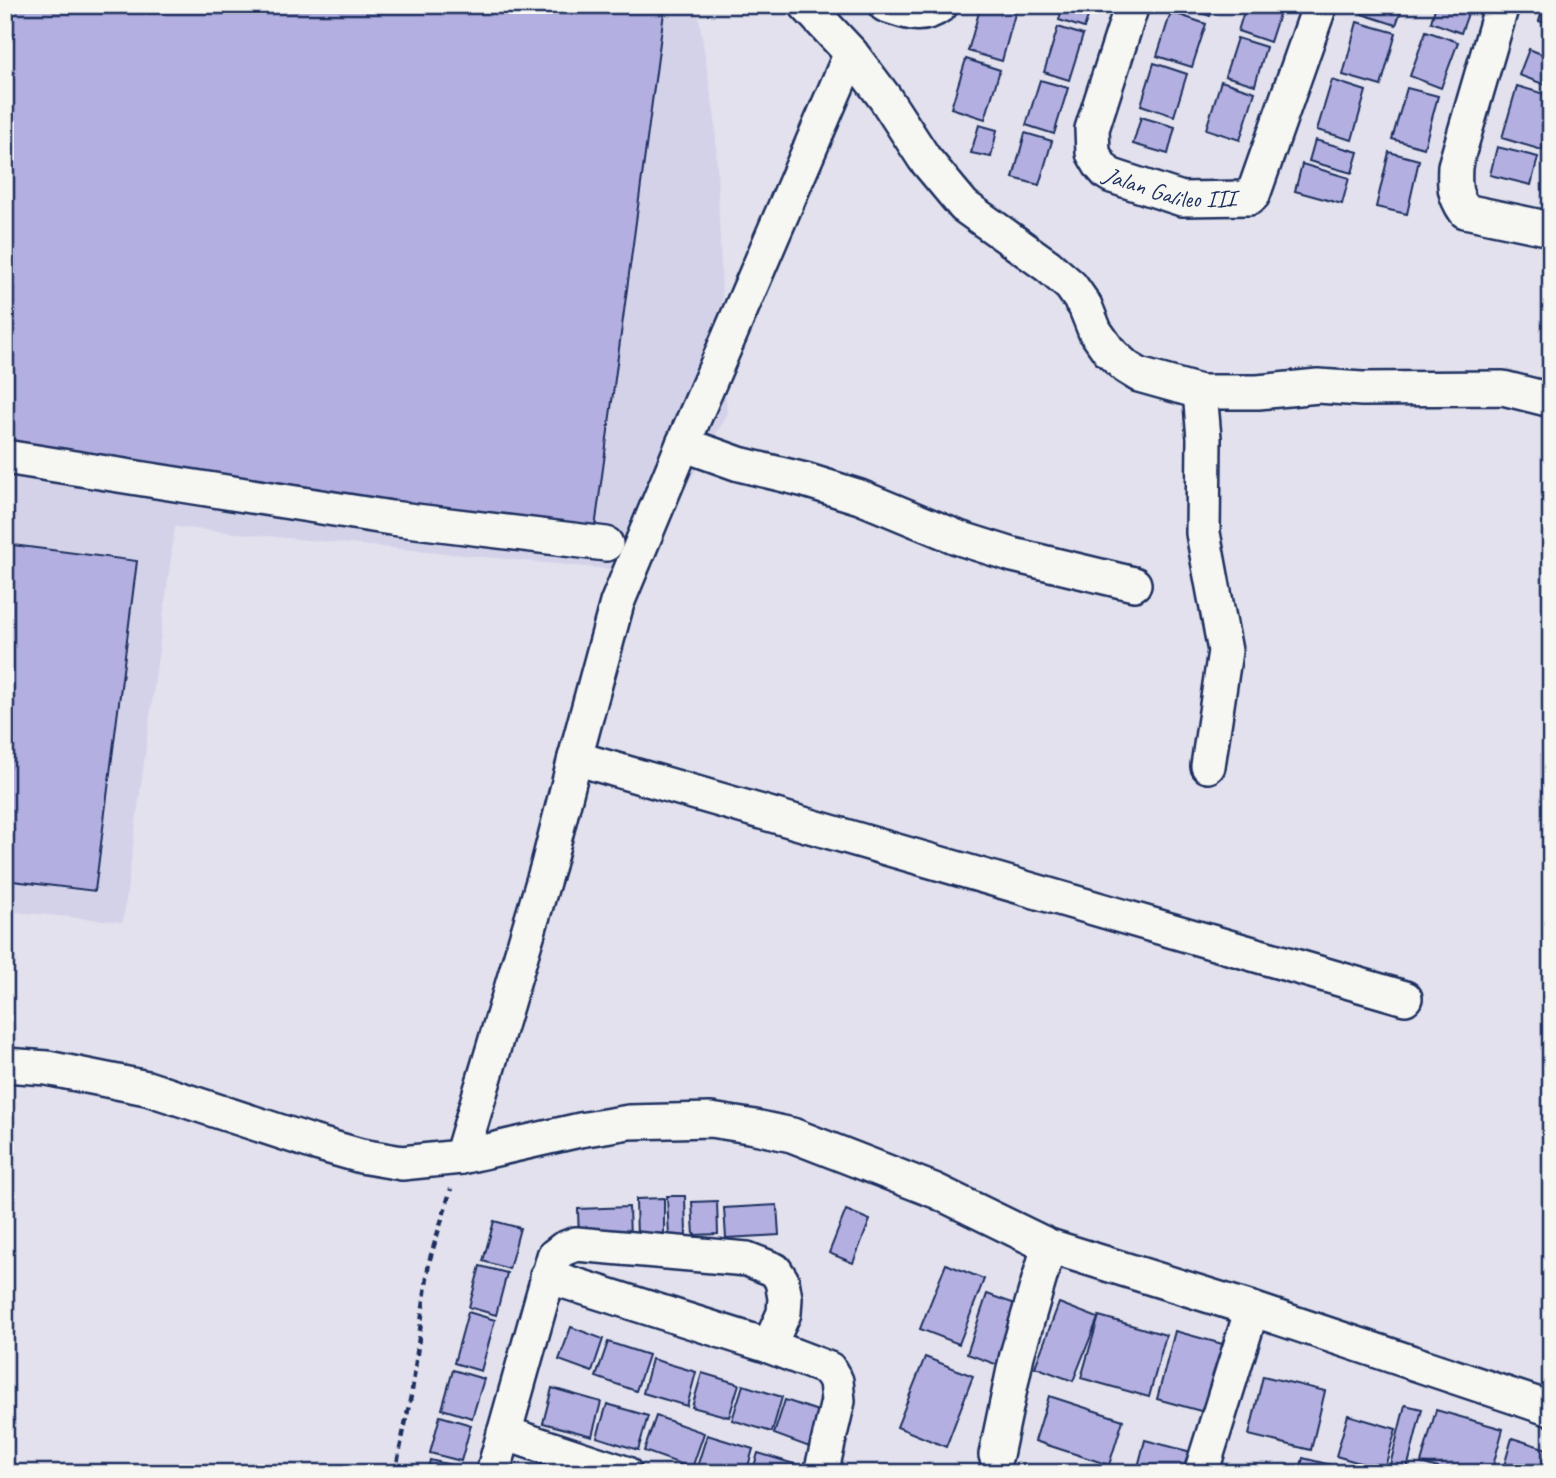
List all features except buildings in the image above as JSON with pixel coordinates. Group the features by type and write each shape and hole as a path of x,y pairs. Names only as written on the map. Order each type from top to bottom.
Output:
{"street":[{"path":"806,5 851,52 941,181 964,206 1048,266 1071,286 1086,306 1095,331 1109,351 1139,375 1200,392 1258,392 1318,386 1362,389 1503,388 1551,400"},
{"path":"885,5 918,15 930,13 941,5"},
{"name":"Jalan Galileo III","path":"1132,5 1092,129 1093,153 1112,176 1182,199 1249,198 1253,195 1320,5"},
{"path":"1502,5 1455,166 1454,187 1457,200 1465,211 1551,229"},
{"path":"461,1157 548,865 617,603 851,52"},
{"path":"1200,392 1204,438 1203,533 1225,650 1208,766"},
{"path":"683,444 739,464 860,497 959,538 1002,552 1134,584"},
{"path":"5,457 391,518 606,544"},
{"path":"575,758 1405,998"},
{"path":"5,1065 47,1068 148,1088 263,1127 361,1156 402,1163 461,1157 580,1130 629,1122 711,1120 755,1127 807,1139 936,1191 1049,1246 1252,1309 1551,1409"},
{"path":"493,1473 547,1276 554,1256 563,1249 576,1244 747,1259 775,1270 782,1282 784,1314 769,1346"},
{"path":"996,1455 1017,1355 1049,1246"},
{"path":"547,1276 769,1346 828,1369 836,1381 838,1401 821,1473"},
{"path":"1201,1473 1252,1309"},
{"path":"503,1433 625,1473"}],"path":[{"path":"395,1473 412,1391 429,1262 461,1157"}],"shaded area":[{"path":"5,5 697,5 715,119 727,415 638,572 175,527 123,922 5,911"}]}
